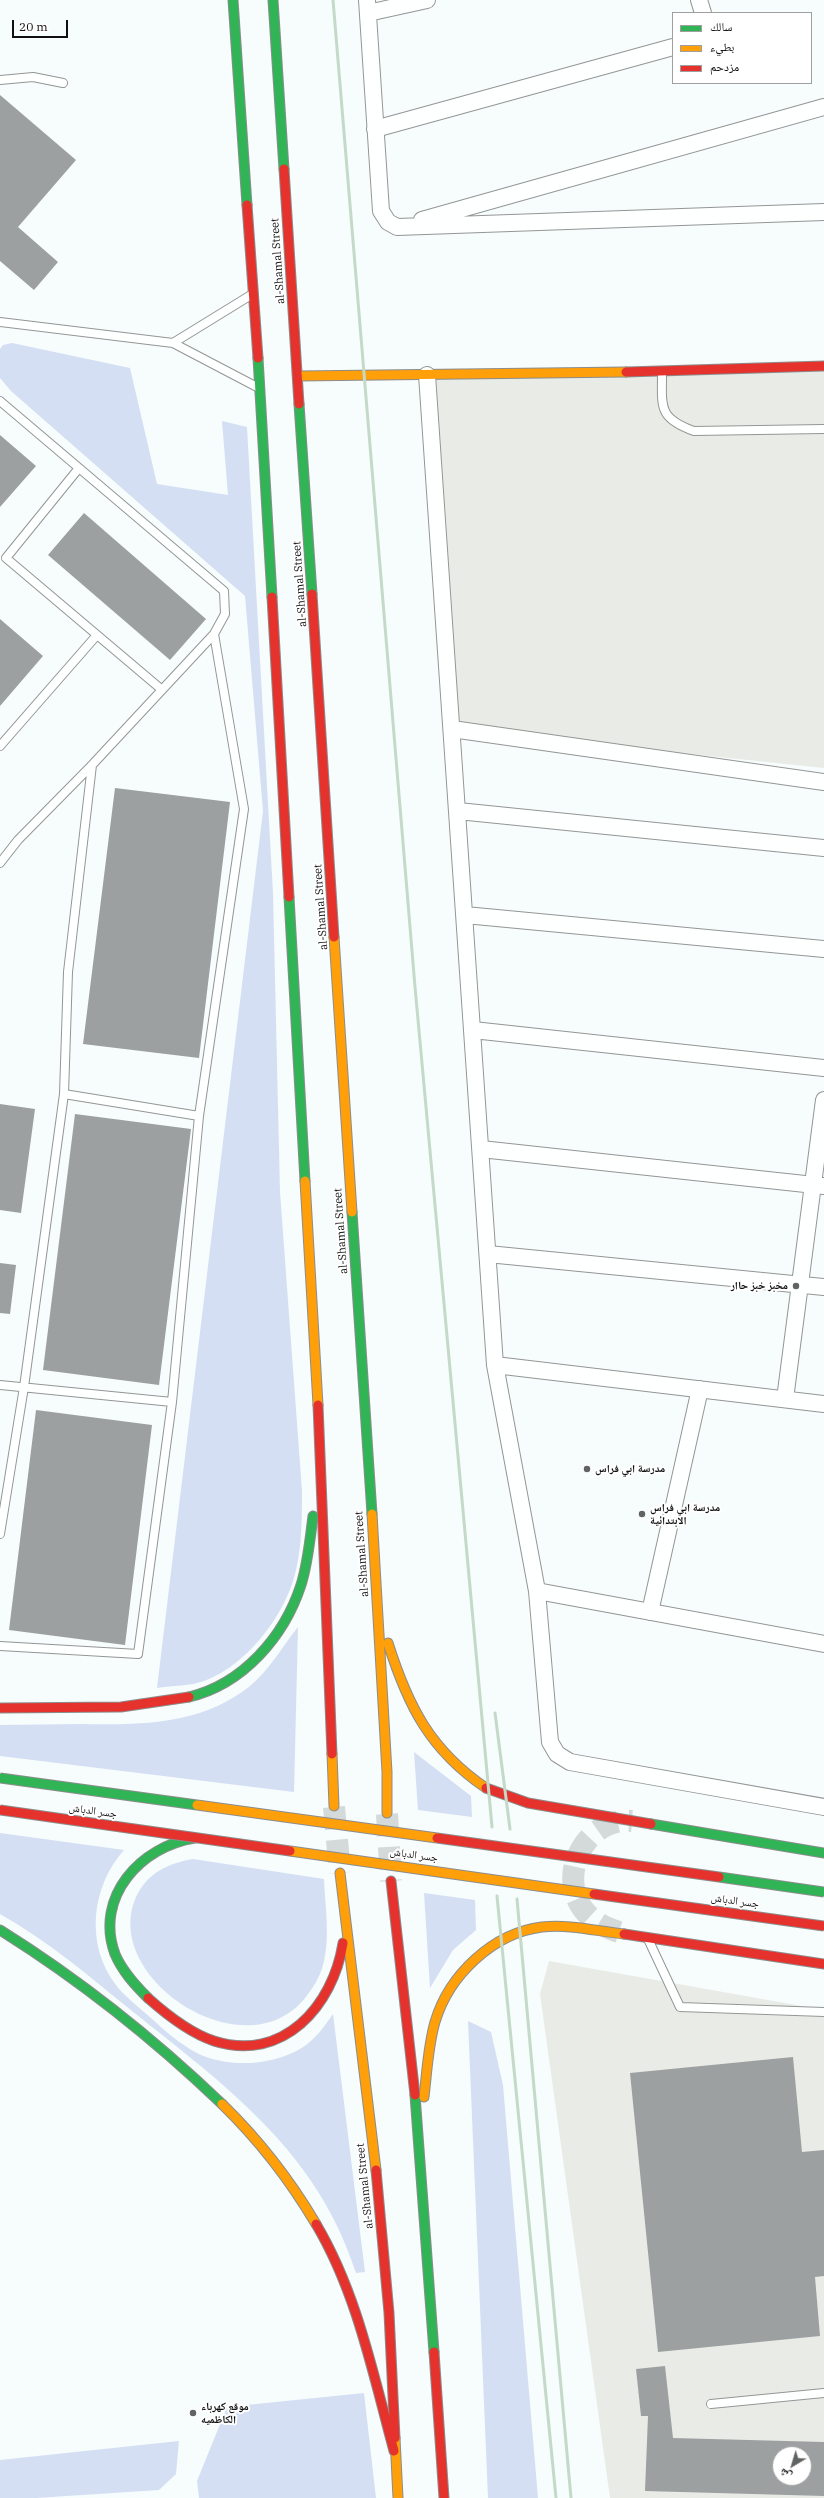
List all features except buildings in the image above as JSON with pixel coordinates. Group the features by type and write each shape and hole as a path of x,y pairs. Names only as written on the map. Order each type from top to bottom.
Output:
{"main road":[{"path":"233,0 260,388 320,1437 334,1806"},
{"name":"al-Shamal Street","path":"273,0 378,1606 387,1772 387,1813"},
{"path":"298,376 662,372 824,366"},
{"path":"0,1708 120,1706 190,1698 222,1685 246,1668 274,1639 287,1618 301,1586 311,1537 320,1437"},
{"path":"378,1606 401,1685 415,1716 441,1752 465,1772 488,1788 528,1803 824,1853"},
{"name":"جسر الدباش","path":"0,1778 824,1892"},
{"name":"جسر الدباش","path":"0,1810 824,1926"},
{"path":"198,1838 175,1841 158,1848 144,1857 129,1874 119,1889 114,1903 112,1924 113,1947 128,1976 143,1993 164,2011 198,2034 231,2045 257,2045 268,2042 301,2026 322,2001 331,1986 339,1963 345,1919"},
{"name":"al-Shamal Street","path":"340,1873 378,2192 389,2313 394,2451 398,2498"},
{"path":"391,1881 420,2144 444,2498"},
{"path":"420,2144 428,2060 438,2012 456,1981 479,1956 514,1935 548,1927 647,1936 824,1964"},
{"path":"0,1930 81,1983 130,2023 227,2108 256,2137 280,2166 322,2233 343,2281 365,2347 394,2451"}],"street":[{"path":"427,0 367,7 381,211 388,222 397,227 824,212"},
{"path":"700,0 702,12"},
{"path":"375,128 672,47"},
{"path":"397,227 824,107"},
{"path":"427,375 495,1365 537,1591 550,1742 557,1754 570,1762 824,1807"},
{"path":"452,729 824,782"},
{"path":"458,811 824,848"},
{"path":"465,915 824,949"},
{"path":"473,1030 824,1068"},
{"path":"785,1399 800,1285 818,1186 824,1100"},
{"path":"481,1150 818,1186"},
{"path":"488,1254 824,1287"},
{"path":"495,1365 824,1404"},
{"path":"650,1612 700,1389"},
{"path":"537,1591 650,1612 823,1640"}],"lane":[{"path":"0,80 33,77 63,83"},
{"path":"173,343 254,293"},
{"path":"0,322 173,343 260,388"},
{"path":"662,372 662,409 672,420 694,431 824,429"},
{"path":"0,401 224,591 225,614 214,634 161,689 92,765 18,840 0,863"},
{"path":"79,468 6,558 161,689"},
{"path":"0,1646 138,1654 172,1402 199,1116 244,809 214,634"},
{"path":"0,746 97,635"},
{"path":"0,1534 24,1387 64,1094 68,972 92,765"},
{"path":"64,1094 199,1116"},
{"path":"0,1385 172,1402"},
{"path":"647,1936 680,2007 824,2012"},
{"path":"711,2404 824,2393"}],"shaded area":[{"path":"12,343 130,368 157,484 228,495 222,421 247,427 273,893 280,1192 302,1491 302,1525 300,1548 293,1581 287,1597 268,1630 241,1659 226,1670 210,1679 188,1685 157,1688 263,811 245,596 11,391 0,378 0,349 3,345"},
{"path":"824,364 824,768 452,729 427,375"},
{"path":"298,1627 294,1792 0,1756 0,1725 149,1723 170,1720 212,1709 231,1699 250,1686 270,1665"},
{"path":"414,1752 471,1796 472,1817 418,1810"},
{"path":"0,1833 124,1850 104,1881 96,1916 96,1934 106,1969 116,1985 124,1994 173,2037 197,2053 209,2058 235,2063 263,2062 276,2059 288,2055 305,2046 326,2024 333,2014 365,2272 356,2273 339,2230 318,2191 293,2157 265,2125 202,2067 84,1972 52,1947 18,1924 0,1914"},
{"path":"193,1859 324,1879 327,1941 323,1966 317,1981 305,1998 279,2019 248,2025 216,2020 184,2006 158,1984 139,1958 130,1928 136,1897 146,1882 160,1870 176,1863"},
{"path":"424,1893 475,1900 476,1930 453,1950 430,1988"},
{"path":"549,1961 824,2010 824,2498 610,2498 540,1994"},
{"path":"468,2021 491,2032 503,2085 538,2498 488,2498"},
{"path":"364,2393 376,2498 199,2498 197,2481 227,2407"},
{"path":"179,2441 176,2474 159,2490 36,2498 0,2498 0,2460"}],"tunnel":[{"path":"334,1807 340,1873"},
{"path":"387,1814 391,1881"},
{"path":"619,1932 594,1920 581,1906 574,1890 573,1874 577,1857 586,1842 598,1830 614,1823 632,1821"}],"railway":[{"path":"333,0 415,987 492,1827"},
{"path":"495,1713 510,1829"},
{"path":"497,1896 556,2498"},
{"path":"517,1899 571,2498"}],"traffic: fast":[{"path":"233,0 247,205"},
{"path":"273,0 284,169"},
{"path":"258,358 272,597"},
{"path":"299,404 312,594"},
{"path":"289,897 305,1181"},
{"path":"352,1212 372,1514"},
{"path":"189,1697 209,1691 244,1670 259,1656 284,1623 294,1604 301,1585 307,1560 313,1516"},
{"path":"0,1778 197,1805"},
{"path":"651,1824 824,1853"},
{"path":"148,1998 125,1972 115,1954 110,1933 111,1913 117,1894 127,1878 140,1863 157,1851 175,1843 195,1838"},
{"path":"719,1877 824,1892"},
{"path":"0,1930 59,1969 116,2011 170,2056 222,2104"},
{"path":"415,2095 434,2352"}],"traffic: slow":[{"path":"298,376 626,372"},
{"path":"334,937 352,1212"},
{"path":"305,1181 318,1405"},
{"path":"372,1514 387,1772 387,1813"},
{"path":"388,1643 404,1687 413,1707 424,1725 450,1758 486,1788"},
{"path":"332,1754 334,1806"},
{"path":"197,1805 437,1838"},
{"path":"290,1851 594,1894"},
{"path":"340,1873 376,2170"},
{"path":"424,2097 429,2050 435,2022 451,1988 475,1959 490,1947 507,1938 524,1931 542,1927 562,1926 624,1934"},
{"path":"222,2104 249,2132 285,2176 316,2224"},
{"path":"395,2438 398,2498"}],"traffic: jam":[{"path":"284,169 299,404"},
{"path":"247,205 258,358"},
{"path":"626,372 824,366"},
{"path":"312,594 334,937"},
{"path":"272,597 289,897"},
{"path":"318,1405 332,1754"},
{"path":"0,1708 121,1707 189,1697"},
{"path":"486,1788 528,1803 651,1824"},
{"path":"0,1810 290,1851"},
{"path":"437,1838 719,1877"},
{"path":"391,1881 415,2095"},
{"path":"594,1894 824,1926"},
{"path":"624,1934 824,1964"},
{"path":"148,1998 179,2023 205,2038 239,2046 262,2044 283,2036 301,2024 316,2007 328,1988 337,1966 343,1943"},
{"path":"376,2170 389,2313 395,2438"},
{"path":"316,2224 343,2278 353,2306 371,2364 394,2451"},
{"path":"434,2352 444,2498"}],"place":[{"name":"مخبز خبز حاار","path":"796,1286"},
{"name":"مدرسة ابي فراس","path":"587,1469"},
{"name":"مدرسة ابي فراس الابتدائية","path":"642,1514"},
{"name":"موقع كهرباء الكاظميه","path":"193,2413"}]}
